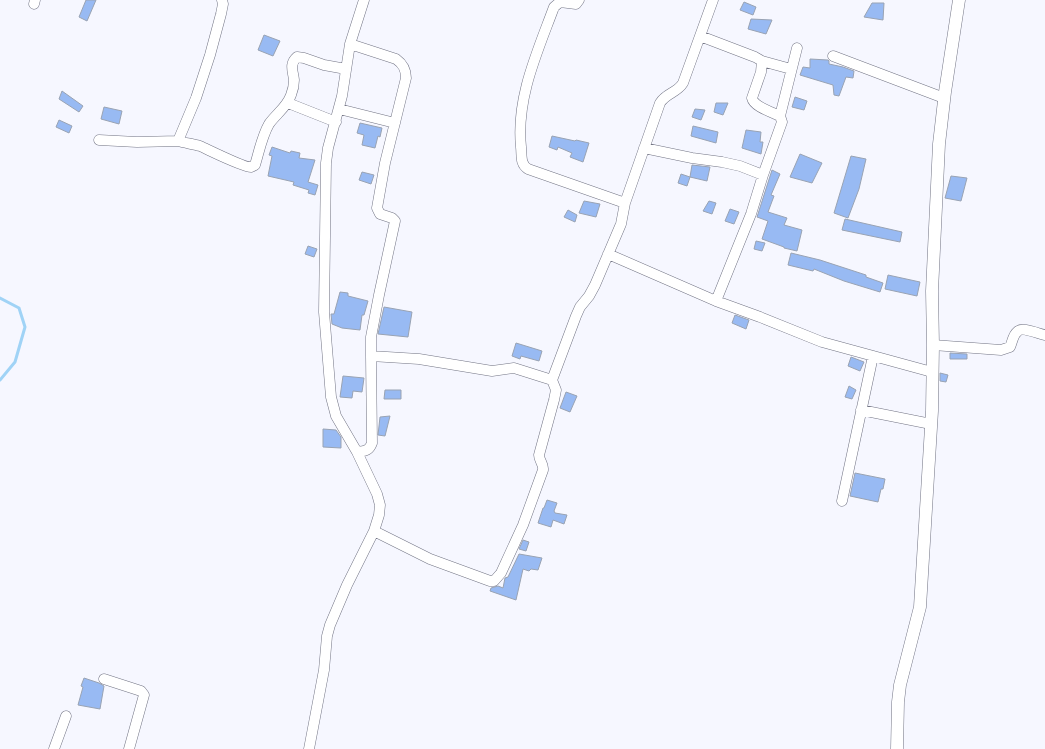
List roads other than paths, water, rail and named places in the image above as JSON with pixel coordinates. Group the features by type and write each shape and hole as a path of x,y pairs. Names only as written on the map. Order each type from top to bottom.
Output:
{"street":[{"path":"178,141 196,98 210,55 221,14 223,4 222,0"},
{"path":"309,749 324,670 327,636 330,625 347,585 374,531 379,515 380,505 377,494 357,452 336,416 332,397 324,312 326,163 328,148 336,122 345,81 350,44 364,0"},
{"path":"579,0 576,4 560,2 554,7 530,72 520,115 522,162 528,169 625,203"},
{"path":"374,531 430,559 490,581 494,581 501,573 523,525 543,470 539,460 539,455 556,390 552,380 576,316 580,307 596,285 621,224 625,203 660,103 663,98 680,88 683,83 713,0"},
{"path":"897,749 898,702 900,685 920,607 931,424 933,345 932,291 939,144 944,98 959,0"},
{"path":"700,36 755,56 762,61 792,69"},
{"path":"350,44 396,59 402,63 405,68 406,78 385,163 376,208 380,214 392,218 395,222 379,295 372,336 370,356 372,443 370,448 357,452"},
{"path":"716,301 751,214 763,175 781,128 782,122 780,116 797,48"},
{"path":"833,56 944,98"},
{"path":"99,140 137,142 178,141 198,146 223,156 244,167 251,168 255,165 270,124 288,103 294,86 293,60 297,57 304,58 324,65 346,69"},
{"path":"762,61 761,72 752,100 756,104 780,116"},
{"path":"288,103 336,122"},
{"path":"339,109 395,123"},
{"path":"644,148 740,166 763,175"},
{"path":"608,254 716,301 822,342 932,372"},
{"path":"933,345 1001,350 1010,347 1016,332 1020,330 1026,330 1045,336"},
{"path":"370,356 419,359 492,371 514,368 552,380"},
{"path":"842,502 873,356"},
{"path":"861,410 931,424"},
{"path":"104,679 141,691 144,695 130,749"},
{"path":"54,749 66,716"}],"waterway":[{"path":"0,298 19,308 25,327 15,362 0,380"}]}
